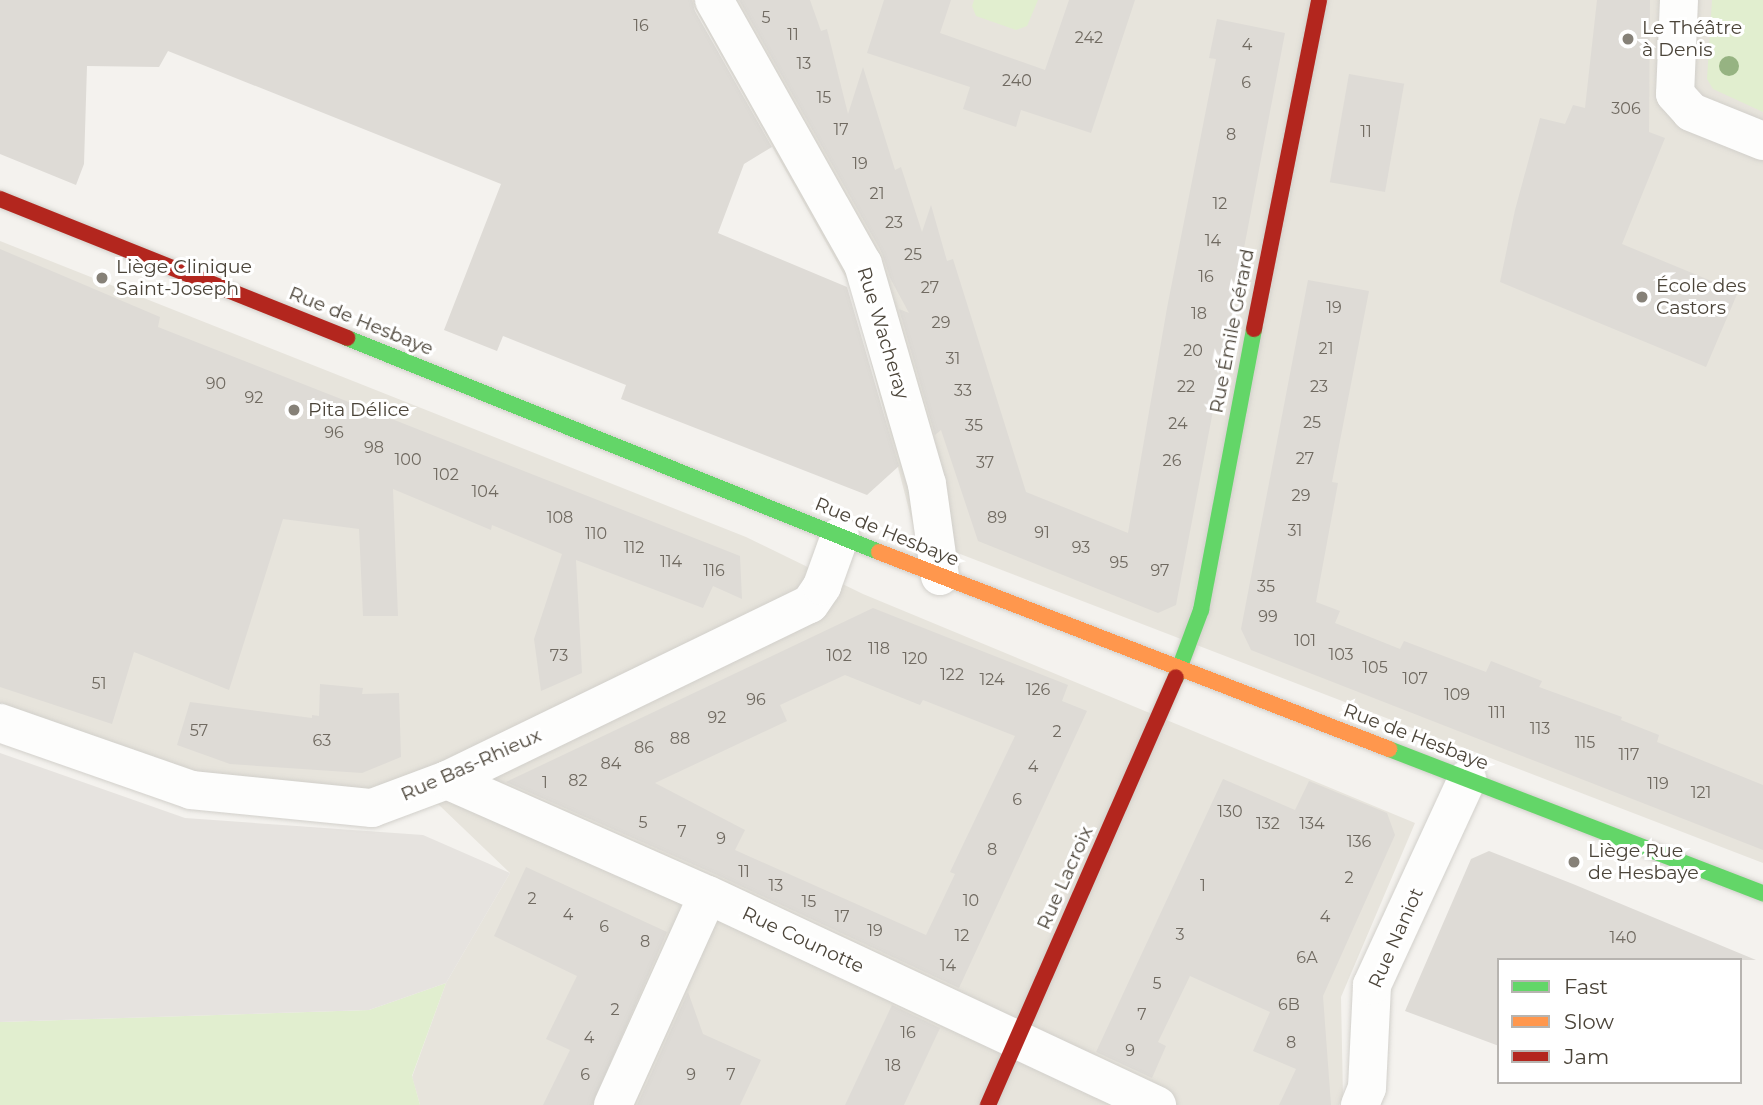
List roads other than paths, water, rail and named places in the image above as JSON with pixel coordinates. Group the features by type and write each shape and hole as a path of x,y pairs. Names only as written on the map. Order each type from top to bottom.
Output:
{"main road":[{"name":"Rue Émile Gérard","path":"1180,668 1201,610 1226,470 1320,0"},
{"name":"Rue de Hesbaye","path":"0,199 940,576 1763,893"},
{"name":"Rue Lacroix","path":"988,1105 1180,668"}],"street":[{"name":"Rue Wacheray","path":"713,0 863,264 927,484 940,576"},
{"path":"1679,0 1675,94 1691,112 1763,141"},
{"name":"Rue Bas-Rhieux","path":"0,723 191,790 372,808 447,780 810,604 822,586 840,536"},
{"name":"Rue Naniot","path":"1360,1105 1367,1088 1372,985 1468,779"},
{"name":"Rue Counotte","path":"447,780 708,895 1157,1105"},
{"path":"613,1105 708,895"}],"place":[{"name":"Le Théâtre à Denis","path":"1628,39"},
{"name":"Liège Clinique Saint-Joseph","path":"102,278"},
{"name":"École des Castors","path":"1642,297"},
{"name":"Pita Délice","path":"294,410"},
{"name":"Liège Rue de Hesbaye","path":"1574,862"}]}
